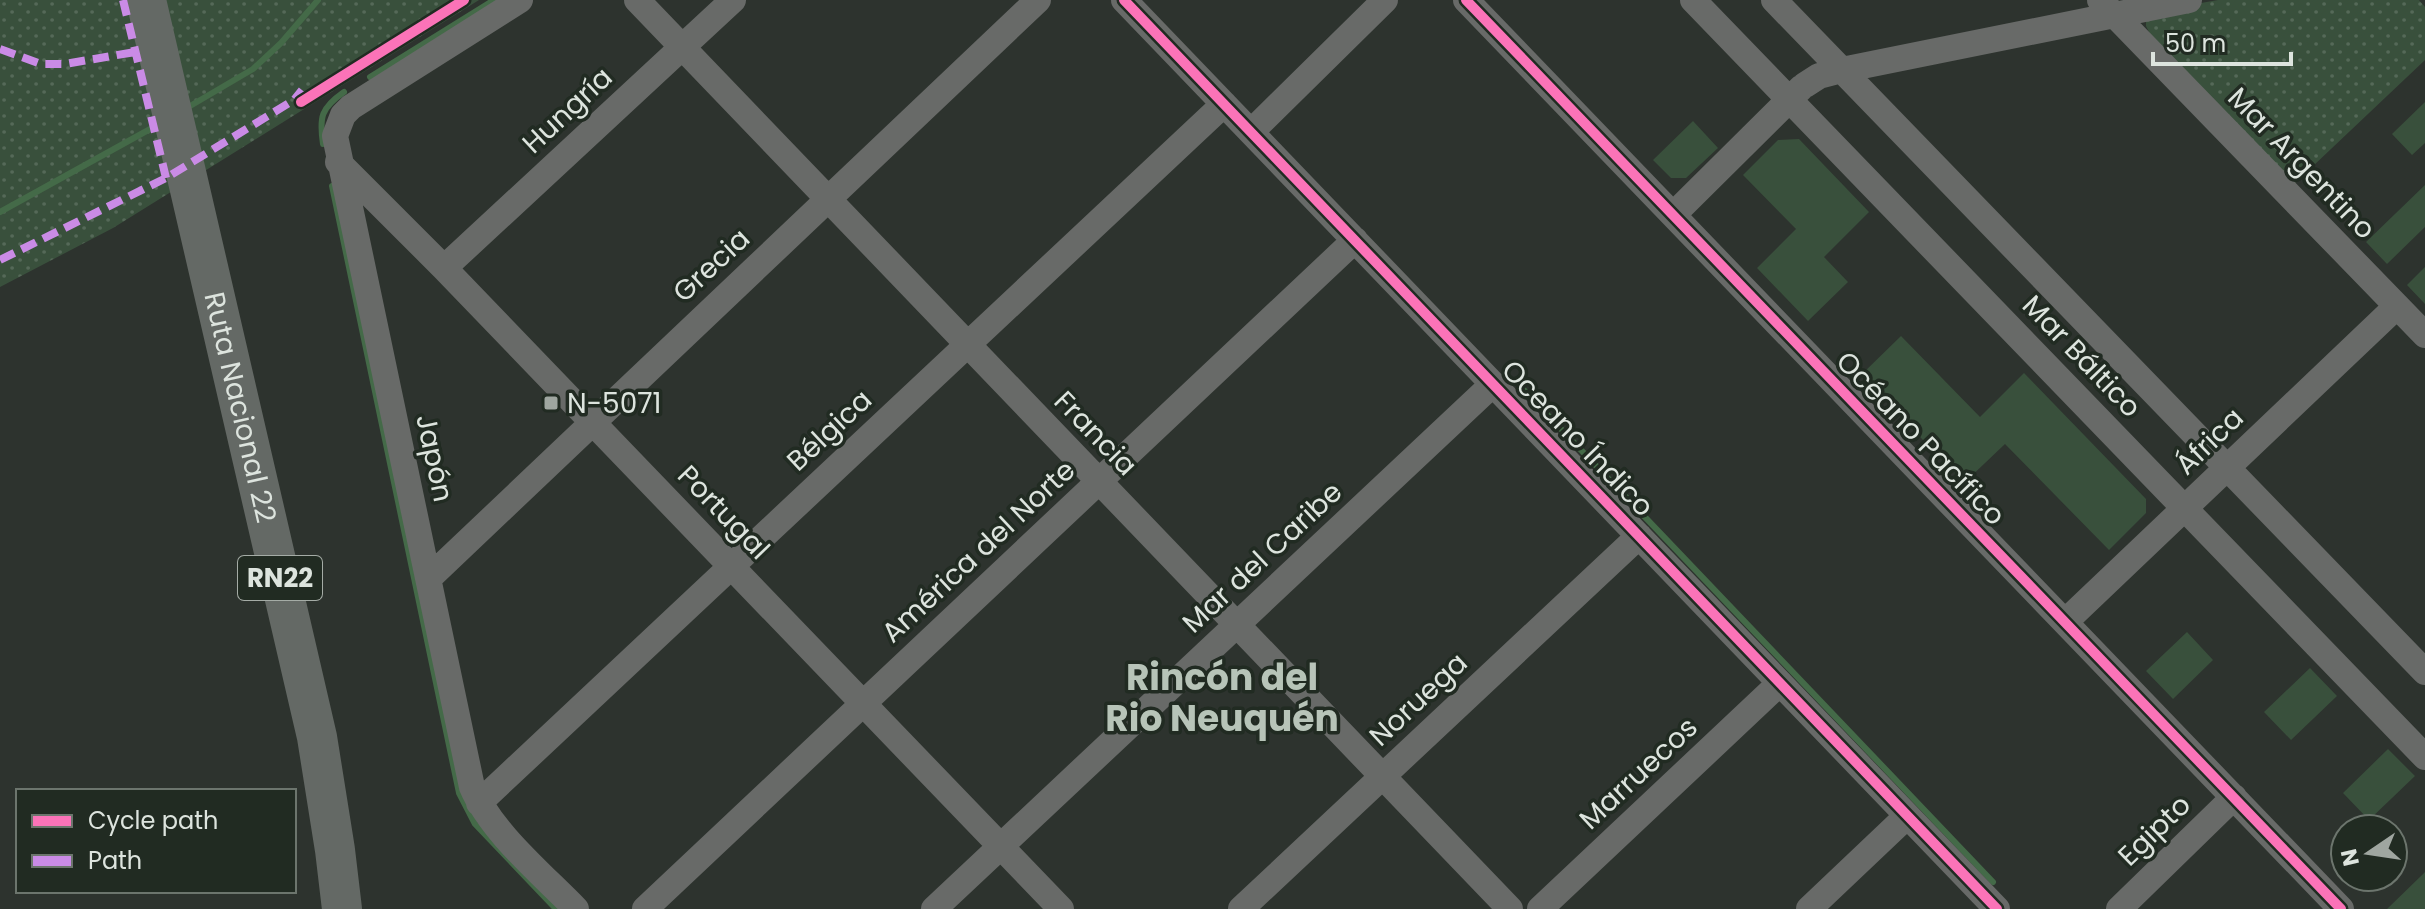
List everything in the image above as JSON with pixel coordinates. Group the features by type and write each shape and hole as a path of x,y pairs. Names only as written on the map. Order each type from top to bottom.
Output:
{"highway":[{"name":"Ruta Nacional 22","path":"146,0 317,737 342,909"}],"street":[{"name":"Japón","path":"520,0 351,107 337,125 335,136 468,772 479,803 496,827 576,909"},
{"name":"Francia","path":"637,0 1510,909"},
{"name":"Hungría","path":"444,268 733,0"},
{"name":"Grecia","path":"429,578 1038,0"},
{"name":"Oceano Índico","path":"1124,0 1997,909"},
{"path":"1251,132 1385,0"},
{"name":"Océano Pacífico","path":"1466,0 2341,909"},
{"name":"Mar Báltico","path":"1693,0 1797,92 2185,509 2425,757"},
{"name":"Mar Báltico","path":"1774,0 2425,672"},
{"path":"1673,215 1797,92 1819,76 2107,7 2189,0"},
{"name":"Mar Argentino","path":"2107,7 2425,335"},
{"path":"1797,92 1814,67 1817,45"},
{"name":"Bélgica","path":"479,803 1224,104"},
{"name":"Portugal","path":"338,162 444,268 1061,909"},
{"name":"América del Norte","path":"645,909 1355,240"},
{"name":"África","path":"2065,622 2397,306"},
{"name":"Mar del Caribe","path":"934,909 1493,384"},
{"name":"Noruega","path":"1241,909 1639,536"},
{"name":"Marruecos","path":"1540,909 1780,683"},
{"name":"Egipto","path":"2119,909 2234,797"},
{"path":"1809,909 1907,816"}],"green space":[{"path":"0,0 479,0 113,228 0,287"},
{"path":"2218,0 2419,0 2425,7 2425,60 2294,184 2150,34 2146,26 2146,20 2156,11"},
{"path":"2425,102 2425,143 2412,155 2392,134"},
{"path":"1693,121 1718,148 1686,178 1671,178 1653,160"},
{"path":"1799,139 1869,212 1824,257 1848,282 1808,321 1757,268 1796,229 1743,175 1778,140"},
{"path":"2425,185 2425,227 2387,264 2366,242"},
{"path":"2425,267 2425,304 2407,285"},
{"path":"1901,336 1980,417 2024,373 2146,499 2146,513 2109,550 2005,444 1964,483 1861,375"},
{"path":"2187,632 2213,660 2173,699 2146,671"},
{"path":"2310,668 2337,696 2291,740 2264,712"},
{"path":"2388,749 2415,776 2376,813 2362,813 2343,793"},
{"path":"2425,872 2425,909 2387,909 2403,893 2409,893 2409,888"}],"waterway":[{"path":"185,109 253,69 281,43 318,0"},
{"path":"370,77 494,0"},
{"path":"323,144 323,114 330,103 344,92"},
{"path":"0,212 161,123"},
{"path":"332,186 459,793 475,824 556,909"},
{"path":"1520,386 1993,882"}],"marked path":[{"path":"123,0 166,178"},
{"path":"0,49 41,64 65,64 135,52"},
{"path":"0,260 166,178 294,100 302,90"}],"cycle path":[{"path":"301,102 464,0"},
{"path":"1124,0 1997,909"},
{"path":"1466,0 2341,909"}],"place":[{"name":"N-5071","path":"551,403"}],"district":[{"name":"Rincón del Rio Neuquén","path":"1222,698"}]}
